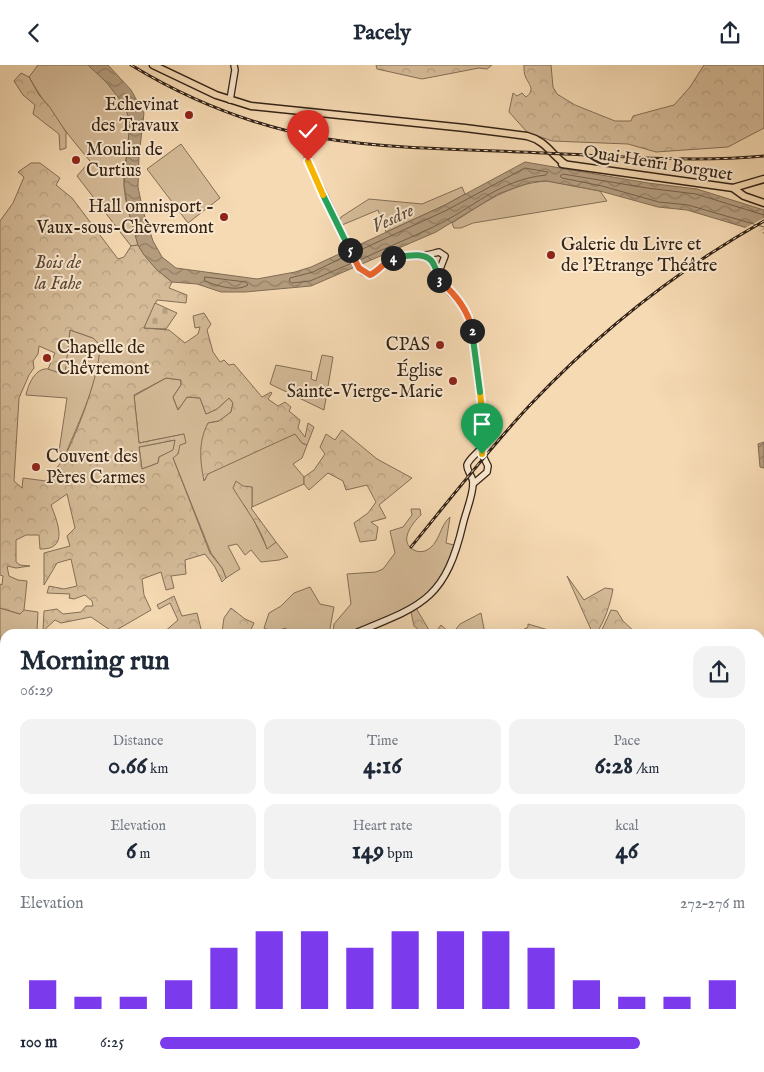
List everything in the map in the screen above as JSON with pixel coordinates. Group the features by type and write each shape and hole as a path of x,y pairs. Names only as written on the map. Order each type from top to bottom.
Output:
{"main road":[{"path":"153,65 230,101 262,108 314,113 307,141 308,161 358,266 363,272 370,275 393,258 409,255 421,256 437,252 442,253 445,259 440,272 443,284"},
{"path":"230,101 235,70 234,65"},
{"name":"Quai Henri Borguet","path":"314,113 465,127 527,136 545,144 555,157 565,164 733,188 744,196 764,203"},
{"path":"733,188 764,179"},
{"name":"Quai Henri Borguet","path":"744,186 744,196"},
{"path":"433,254 433,263 438,278 465,309 471,321 484,425 482,454 488,463 488,469 484,475 479,477 473,484"},
{"path":"421,256 438,265 442,264"},
{"path":"365,629 408,611 428,597 448,572 457,551 473,484 472,476 468,471 468,461 474,457 482,445"},
{"path":"474,457 484,458"},
{"path":"472,476 479,477"}],"green space":[{"path":"38,65 88,65 108,83 126,108 130,123 124,185 138,245 131,246 77,176 90,161 58,121 29,77"},
{"path":"376,65 492,65 487,69 479,68 422,79 377,69"},
{"path":"524,65 551,65 553,87 557,94 575,105 615,121 631,121 633,116 674,105 690,87 704,65 764,65 764,128 728,147 656,152 628,144 552,141 527,132 509,112 513,93 517,96 522,93 526,97 531,90 525,75"},
{"path":"21,73 29,77 39,95 49,106 66,132 66,148 60,150 59,134 33,114 35,105 23,95 14,81"},
{"path":"181,144 220,198 188,223 147,169"},
{"name":"Bois de la Fahe","path":"31,163 40,163 60,178 56,185 72,198 118,259 124,257 131,246 138,245 153,265 172,282 169,288 187,295 186,303 157,300 144,328 169,330 185,343 198,334 200,327 195,328 193,316 204,313 211,324 207,330 213,352 220,362 224,360 229,365 234,364 262,397 271,392 268,399 278,406 285,402 291,407 289,411 300,420 298,428 305,437 308,423 314,427 307,445 302,443 295,434 208,474 204,481 201,444 205,430 208,423 219,421 231,412 233,403 229,398 217,409 206,414 200,398 187,397 178,410 173,397 181,385 181,380 166,378 134,395 139,443 184,434 186,443 180,445 178,454 173,458 210,553 222,568 226,578 222,582 215,567 205,554 185,560 186,574 171,576 174,588 166,590 161,572 142,579 144,595 151,610 118,629 109,629 91,617 61,623 55,620 43,629 44,611 57,609 63,614 81,612 86,606 93,606 92,601 85,595 74,599 69,598 70,594 47,593 49,586 64,589 77,586 71,559 57,563 44,585 44,553 70,546 67,536 75,528 67,494 51,505 59,533 55,545 40,549 39,535 26,535 16,540 16,562 20,565 30,566 16,568 7,566 9,576 27,581 24,610 20,614 0,608 0,584 2,585 3,576 0,575 0,221 13,203 24,177 18,172","holes":["70,330 93,338 100,345 96,371 87,402 65,456 46,481 23,478 22,488 14,481 19,398 34,368 33,361 38,354 39,346 55,353 48,369 65,375","175,440 173,450 159,457 158,463 142,469 139,447"]},
{"path":"547,181 600,191 607,201 473,223 461,228 454,228 452,223 497,196 521,186"},
{"path":"462,187 465,194 386,232 378,210 342,225 340,220 341,217 369,199 422,204"},
{"path":"155,303 177,313 166,329 144,328"},
{"path":"70,330 93,338 100,345 97,372 93,386 66,453 59,451 67,398 26,395 30,382 40,371 49,369 64,375"},
{"path":"322,355 333,357 324,410 270,384 276,365 312,372 311,379 316,381"},
{"path":"166,378 181,380 181,385 173,397 178,410 187,397 200,398 206,414 217,409 229,398 233,403 231,412 219,421 208,423 205,480 207,474 295,433 302,443 307,445 302,458 293,464 304,477 304,484 252,507 252,487 244,506 250,512 267,548 276,542 288,557 261,562 251,550 245,555 237,544 228,546 240,569 226,578 222,568 211,553 173,458 184,434 139,443 134,396"},
{"path":"342,430 377,459 412,478 379,505 386,518 371,522 378,527 376,540 360,542 354,523 368,513 376,502 367,485 346,490 343,481 328,473 309,490 304,484 304,477 314,470 325,454 320,447 326,434 335,440"},
{"path":"175,440 174,450 159,457 158,463 142,469 139,447"},
{"path":"236,481 243,486 252,487 251,508 276,542 267,549 256,525 233,488"},
{"path":"411,509 420,509 421,515 411,527 407,538 409,547 418,551 425,551 434,544 450,517 446,543 454,545 438,581 423,597 383,618 356,629 334,629 334,624 351,604 347,574 376,572 383,569 395,553 390,531 403,527 412,515"},
{"path":"567,576 584,600 605,588 613,589 607,612 599,629 591,629"},
{"path":"310,587 320,604 334,607 330,629 264,628 269,613 281,606 294,593"},
{"path":"174,596 182,616 197,613 201,629 168,629 178,620 170,603 159,609 157,605"},
{"path":"0,608 20,614 24,610 38,612 37,629 0,629"},
{"path":"231,608 245,619 254,623 251,629 222,629 224,618"},
{"path":"416,608 428,629 418,629 414,626 411,612"},
{"path":"611,610 617,611 623,621 632,629 602,629"},
{"path":"481,613 484,629 456,629 460,624"},
{"path":"528,624 545,629 524,629 528,627"}],"water":[{"name":"Vesdre","path":"88,65 108,65 131,90 144,113 139,156 138,187 143,211 153,241 162,257 176,268 257,279 295,272 311,267 445,205 525,162 648,183 697,189 764,210 764,233 687,210 658,207 600,191 547,181 531,182 498,194 436,232 311,286 245,292 221,292 197,284 172,282 156,269 144,255 138,245 128,209 124,185 130,121 124,105 107,83"},
{"path":"764,442 764,468 760,467 758,444"}],"pier":[{"path":"764,218 764,228 758,232 764,229 764,232 760,234 743,229"}],"railway":[{"path":"131,65 176,90 223,111 271,127 321,138 405,147 654,158 709,159 764,156"},
{"path":"411,547 514,422 583,353 640,304 700,260 764,221"}],"place":[{"name":"Echevinat des Travaux","path":"189,115"},
{"name":"Moulin de Curtius","path":"76,160"},
{"name":"Hall omnisport - Vaux-sous-Chèvremont","path":"224,217"},
{"name":"Galerie du Livre et de l’Etrange Théâtre","path":"551,255"},
{"name":"CPAS","path":"440,345"},
{"name":"Chapelle de Chêvremont","path":"47,358"},
{"name":"Église Sainte-Vierge-Marie","path":"453,381"},
{"name":"Couvent des Pères Carmes","path":"36,467"}],"route":[{"path":"308,161 359,268 363,272 370,275 393,258 409,255 421,256 434,263 439,280 468,314 471,321 477,361 484,431 482,454"}]}
